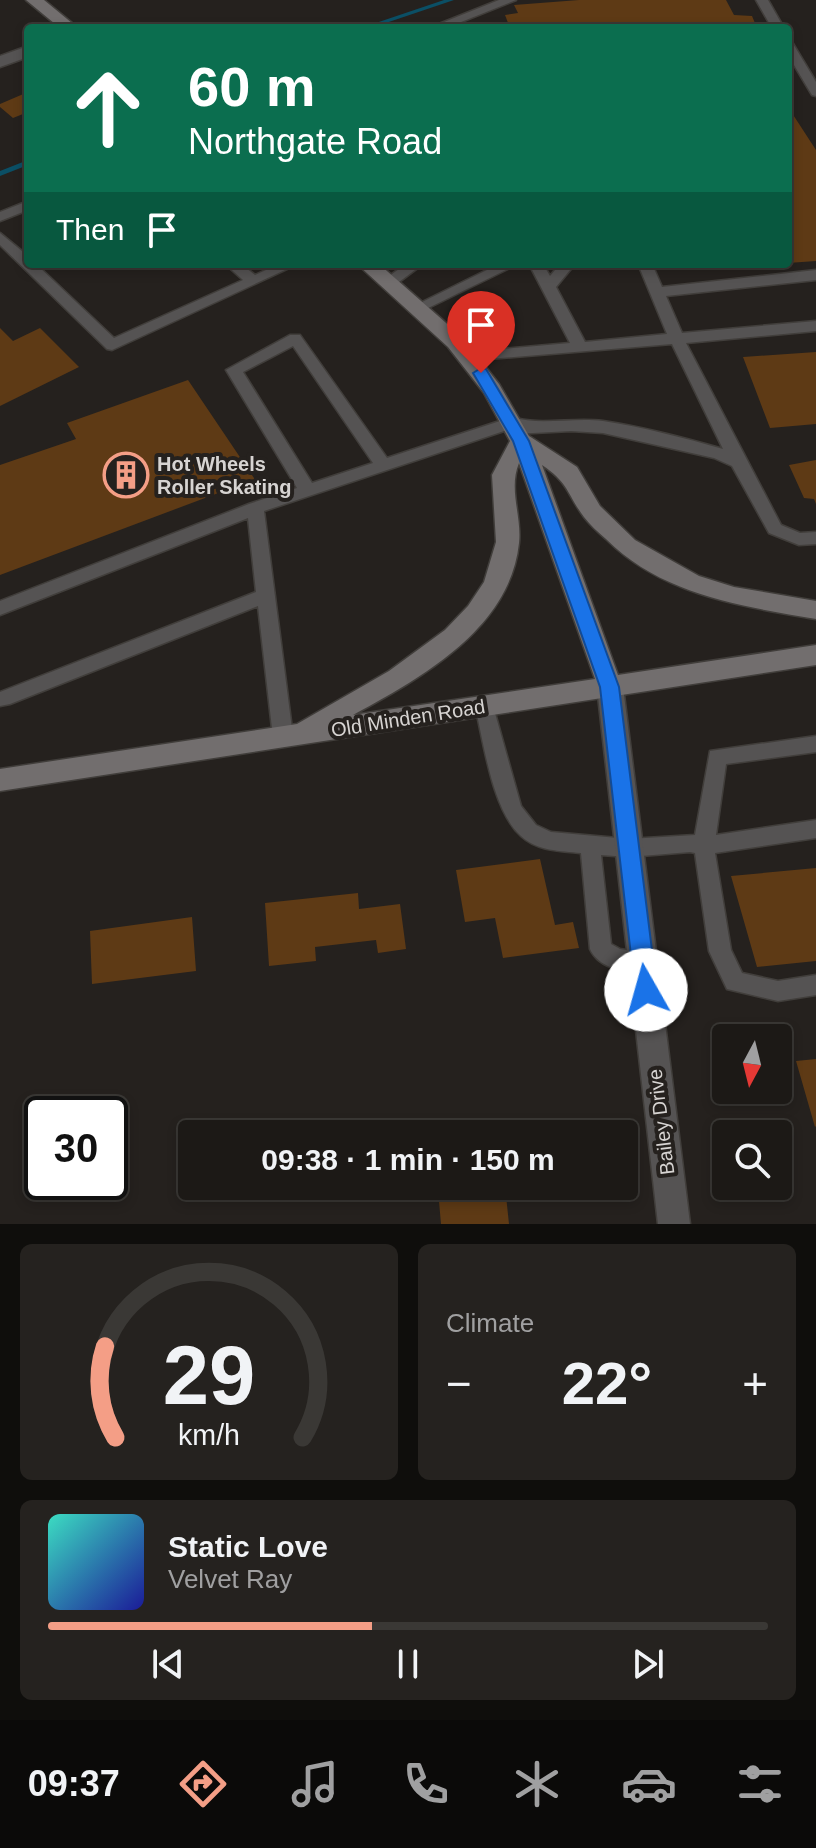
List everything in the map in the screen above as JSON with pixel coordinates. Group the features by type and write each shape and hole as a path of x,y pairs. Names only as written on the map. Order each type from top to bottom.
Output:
{"main road":[{"path":"34,0 65,24"},
{"path":"372,268 469,357 516,431 610,687"},
{"path":"516,431 569,473 592,512 627,546 649,561 691,582 734,596 816,610"},
{"path":"289,736 420,663 455,637 478,612 503,563 509,530 502,477 516,431"},
{"name":"Old Minden Road","path":"0,780 816,655"}],"street":[{"path":"0,62 24,53"},
{"name":"Bailey Drive","path":"610,687 674,1224"}],"lane":[{"path":"446,24 510,0"},
{"path":"762,0 776,24"},
{"path":"792,52 816,92"},
{"path":"0,217 24,207"},
{"path":"0,237 24,260"},
{"path":"32,268 112,345 282,268"},
{"path":"237,268 254,281"},
{"path":"390,282 410,268"},
{"path":"417,308 486,268"},
{"path":"538,268 580,347"},
{"path":"548,287 565,268"},
{"path":"647,268 677,339 775,529 799,539 816,538"},
{"path":"657,292 816,275"},
{"path":"469,357 816,326"},
{"path":"308,491 234,370 295,338 384,466"},
{"path":"0,608 255,508 384,466 516,431 571,425 603,427 718,453 738,462"},
{"path":"255,508 289,736"},
{"path":"3,699 266,596"},
{"path":"484,706 512,810 529,831 549,841 629,848 690,843 704,846 816,829"},
{"path":"816,744 717,757 704,846 720,951 735,982 778,991 816,985"},
{"path":"590,844 601,949 617,960 642,961"}],"building":[{"path":"579,0 726,0 734,15 752,16 755,24 508,24 505,15 518,13 514,5"},
{"path":"24,94 24,114 13,118 0,104"},
{"path":"792,113 816,150 816,261 792,263"},
{"path":"0,328 13,341 40,328 79,367 0,406"},
{"path":"816,352 816,424 770,428 743,357"},
{"name":"Hot Wheels Roller Skating","path":"188,380 258,484 224,497 221,492 0,575 0,465 76,439 67,423"},
{"path":"816,460 816,504 814,499 804,498 789,465"},
{"path":"540,859 555,925 573,922 579,948 503,958 495,918 465,922 456,870"},
{"path":"816,868 816,961 757,967 731,876"},
{"path":"358,893 359,909 400,904 406,949 378,953 376,940 315,947 316,961 269,966 265,903"},
{"path":"192,917 196,971 92,984 90,931"},
{"path":"816,1059 816,1126 815,1127 796,1061"},
{"path":"439,1200 506,1200 509,1224 441,1224"}],"waterway":[{"path":"376,24 451,0"},
{"path":"0,174 24,164"}],"place":[{"name":"Hot Wheels Roller Skating","path":"126,475"}],"route":[{"path":"481,373 521,441 610,687 646,990"}]}
